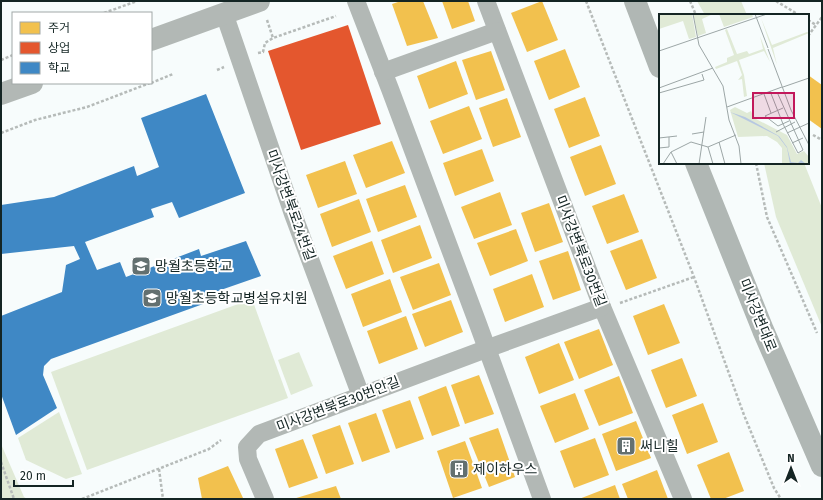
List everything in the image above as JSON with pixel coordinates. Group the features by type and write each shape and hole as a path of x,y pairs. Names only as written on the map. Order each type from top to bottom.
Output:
{"main road":[{"path":"635,1 659,63"},
{"name":"미사강변대로","path":"696,164 763,330 822,466"}],"street":[{"path":"152,40 259,1"},
{"path":"356,1 486,349 536,497"},
{"name":"미사강변북로30번길","path":"486,1 609,306 682,499"},
{"name":"미사강변북로24번길","path":"224,13 293,214 361,396"},
{"path":"383,72 497,31"},
{"path":"1,94 29,84"},
{"name":"미사강변북로30번안길","path":"265,499 248,459 247,447 259,434 486,349 609,306"}],"path":[{"path":"107,12 137,1"},
{"path":"586,1 694,277 744,415 774,488 781,499"},
{"path":"690,1 696,14"},
{"path":"776,1 797,14"},
{"path":"263,52 265,43 273,38 336,16"},
{"path":"809,35 822,17"},
{"path":"809,21 816,25"},
{"path":"1,60 12,54"},
{"path":"152,83 173,74"},
{"path":"1,133 35,120 87,107 148,84"},
{"path":"813,135 822,140"},
{"path":"756,164 767,217 817,332"},
{"path":"609,306 694,277"},
{"path":"82,499 209,449 221,440"},
{"path":"1,462 14,499"},
{"path":"159,469 163,499"}],"green space":[{"path":"697,1 741,1 747,14 704,14"},
{"path":"764,164 804,164 822,208 822,327 776,217"},
{"path":"252,299 288,398 87,470 51,372"},
{"path":"299,352 313,386 291,395 278,360"},
{"path":"59,412 82,474 66,479 26,460 18,438"},
{"path":"1,444 24,497 27,499 1,499"}],"building: 주거":[{"path":"401,1 423,1 438,38 407,46 392,4"},
{"path":"442,1 468,1 475,21 452,29"},
{"path":"542,1 558,40 527,52 511,13"},
{"path":"565,49 580,87 549,100 534,61"},
{"path":"491,51 505,90 476,100 462,60"},
{"path":"456,61 468,94 429,109 417,76"},
{"path":"809,76 822,85 822,129 809,120"},
{"path":"585,97 600,136 569,148 554,109"},
{"path":"507,98 521,137 493,147 479,108"},
{"path":"469,106 482,139 443,154 430,121"},
{"path":"392,141 405,173 366,188 353,155"},
{"path":"601,145 616,184 585,196 570,157"},
{"path":"482,149 494,181 455,196 443,163"},
{"path":"345,161 357,194 318,208 306,175"},
{"path":"405,185 417,217 378,232 366,199"},
{"path":"500,192 512,225 474,239 461,207"},
{"path":"624,194 639,232 607,244 592,206"},
{"path":"359,199 371,232 332,247 320,214"},
{"path":"549,203 563,242 535,252 521,213"},
{"path":"420,225 432,258 393,273 381,240"},
{"path":"516,229 528,261 490,276 477,243"},
{"path":"642,239 657,278 626,290 610,251"},
{"path":"372,241 384,274 346,289 333,256"},
{"path":"568,251 581,290 553,300 539,261"},
{"path":"439,263 451,295 413,310 400,277"},
{"path":"532,274 544,307 505,322 493,289"},
{"path":"390,279 402,312 363,327 351,294"},
{"path":"451,300 463,332 425,347 412,314"},
{"path":"664,304 680,343 648,355 633,316"},
{"path":"406,316 418,349 379,364 367,331"},
{"path":"599,329 613,365 579,379 564,342"},
{"path":"559,343 574,380 539,394 525,357"},
{"path":"682,358 697,396 666,408 651,370"},
{"path":"479,375 494,414 465,424 451,385"},
{"path":"619,376 633,413 599,426 584,390"},
{"path":"446,386 460,426 432,436 418,397"},
{"path":"575,393 589,429 555,443 540,406"},
{"path":"410,400 424,439 396,449 382,410"},
{"path":"703,403 718,442 687,454 672,415"},
{"path":"376,413 390,452 362,462 348,423"},
{"name":"써니힐","path":"636,421 651,458 616,471 602,434"},
{"path":"340,425 354,464 326,474 312,435"},
{"path":"498,428 515,477 489,487 469,438"},
{"path":"595,438 609,475 574,488 560,451"},
{"path":"303,439 318,478 289,488 275,449"},
{"name":"제이하우스","path":"465,441 482,488 453,498 437,451"},
{"path":"729,452 744,491 723,499 711,499 697,465"},
{"path":"228,466 243,498 202,499 198,478"},
{"path":"657,470 668,499 628,499 622,484"},
{"path":"615,485 620,499 579,499"},
{"path":"336,486 341,499 293,499"}],"building: 상업":[{"path":"348,25 381,124 301,150 268,51"}],"building: 학교":[{"path":"206,94 245,193 179,218 172,202 151,209 154,217 85,242 97,270 120,262 126,277 199,249 201,256 246,241 261,276 215,292 217,299 51,359 44,366 43,375 57,408 16,435 1,394 1,316 62,292 66,265 80,259 74,246 1,254 1,205 54,197 134,166 137,176 159,167 141,118"}],"place":[{"name":"망월초등학교","path":"141,266"},
{"name":"망월초등학교병설유치원","path":"152,298"},
{"name":"써니힐","path":"626,446"},
{"name":"제이하우스","path":"459,469"}]}
